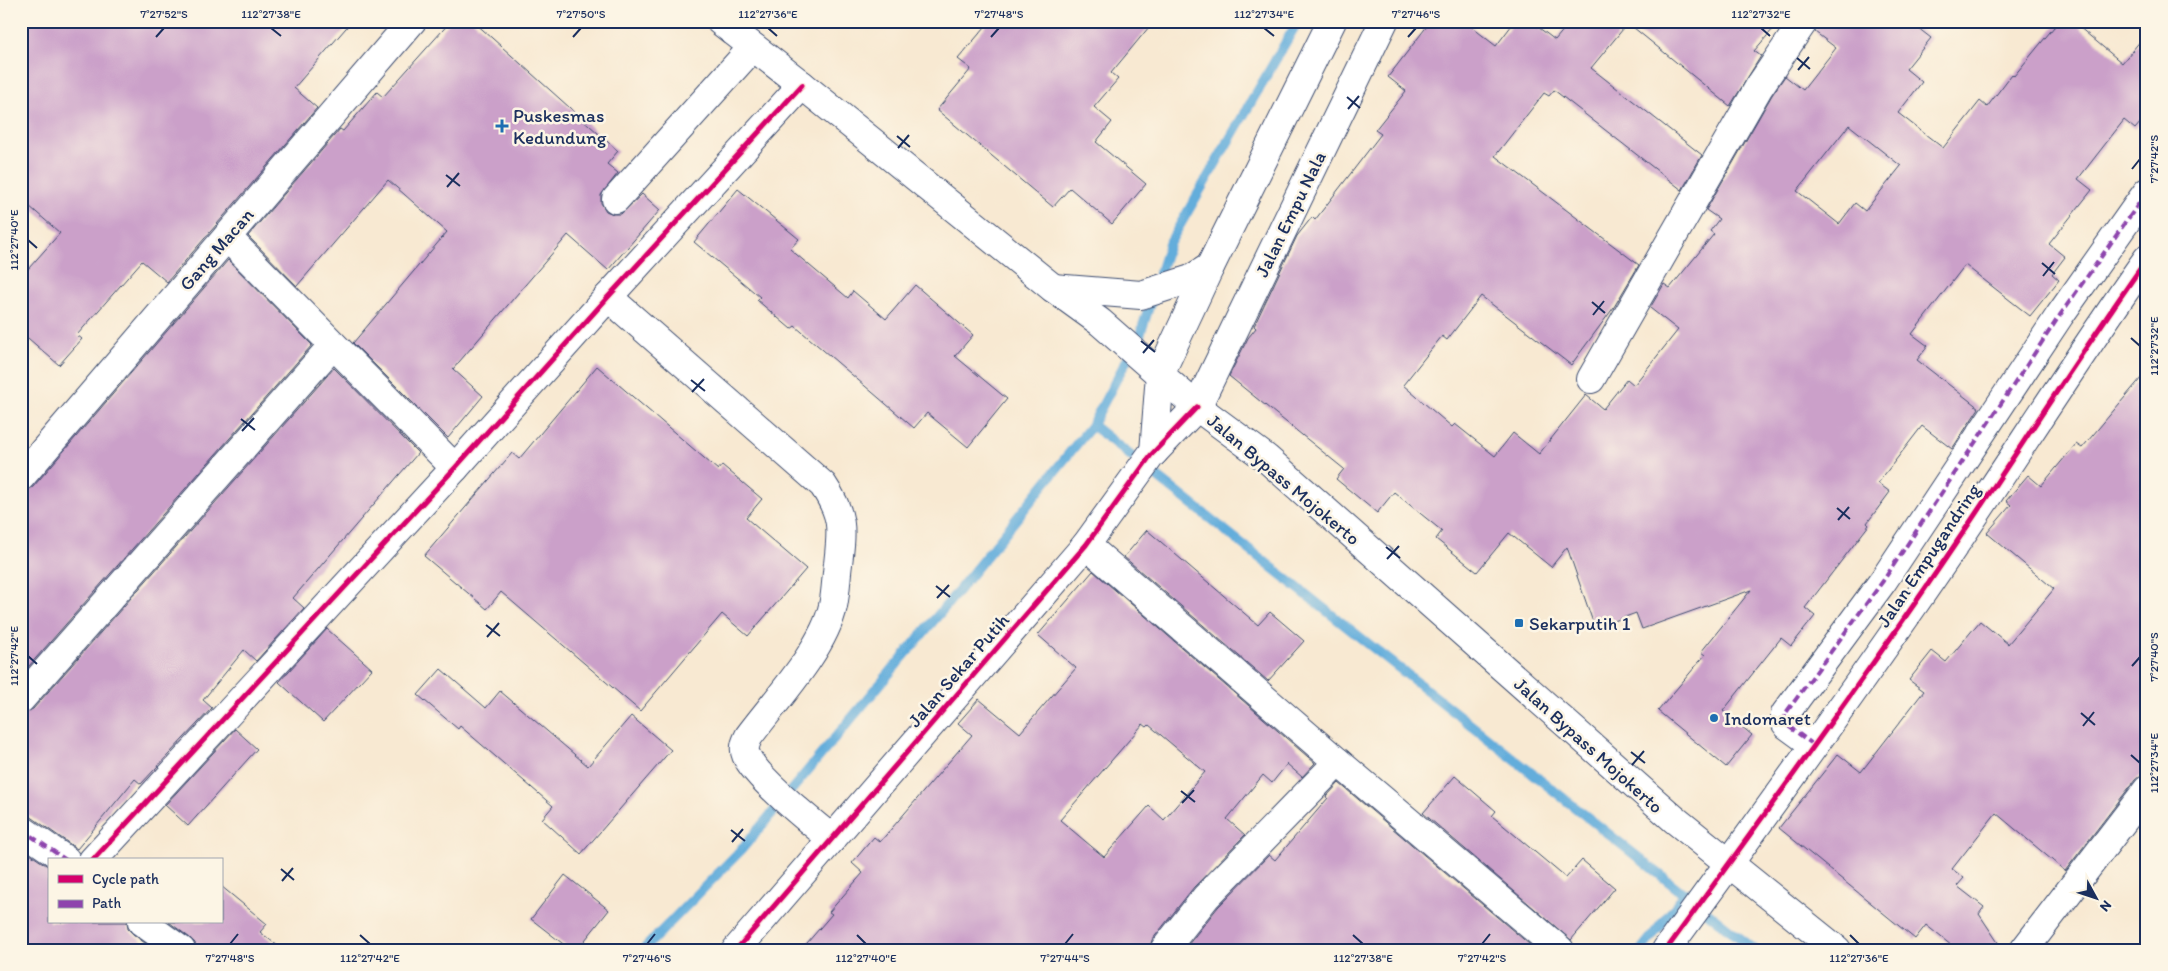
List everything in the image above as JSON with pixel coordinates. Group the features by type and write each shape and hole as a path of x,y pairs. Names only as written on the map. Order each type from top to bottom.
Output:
{"main road":[{"name":"Gang Macan","path":"21,477 412,21"},
{"path":"1153,453 1151,366 1332,21"},
{"name":"Jalan Empu Nala","path":"1197,406 1384,21"},
{"path":"1590,379 1759,87 1804,21"},
{"name":"Jalan Bypass Mojokerto","path":"725,23 1053,288 1114,335 1197,406 1266,458 1674,819 1837,950"},
{"path":"616,199 753,47"},
{"path":"95,858 456,468 608,297 802,85"},
{"path":"1802,736 1785,722 1786,714 1899,591 2075,326 2147,192"},
{"path":"227,237 456,468"},
{"name":"Jalan Empugandring","path":"1666,950 1730,864 1802,736 2075,326 2147,259"},
{"path":"1053,288 1141,295 1201,273"},
{"path":"608,297 823,485 834,502 840,519 841,538 833,607 816,646 749,736 745,746 745,753 761,776 832,839"},
{"path":"21,699 333,344"},
{"name":"Jalan Sekar Putih","path":"736,950 1086,546 1153,453 1197,406"},
{"path":"1086,546 1560,950"},
{"path":"1164,950 1206,897 1338,762"},
{"path":"2024,950 2147,790"},
{"path":"21,829 63,858"},
{"path":"145,924 181,950"}],"building":[{"path":"21,21 352,21 294,88 317,108 167,282 142,261 77,335 82,339 59,365 21,332 21,277 60,233 21,199"},
{"path":"451,21 473,21 618,151 607,164 618,173 601,195 601,203 606,211 613,214 621,214 642,194 660,210 608,270 568,235 453,369 483,396 448,438 353,343 447,232 388,180 297,286 248,236 340,129 343,131 377,92 383,97"},
{"path":"990,21 1154,21 1111,73 1118,79 1094,107 1112,122 1096,142 1146,184 1112,224 1070,188 1053,207 937,110 971,69 958,59"},
{"path":"1431,21 1464,21 1496,46 1515,21 1530,21 1555,40 1571,21 1780,21 1754,51 1761,56 1730,106 1628,23 1591,68 1702,155 1682,190 1554,90 1549,96 1544,93 1495,156 1639,265 1614,307 1571,365 1481,296 1447,340 1442,336 1403,385 1452,427 1455,424 1495,456 1513,433 1539,454 1586,395 1603,409 1627,379 1634,385 1678,330 1650,308 1664,284 1670,288 1714,234 1710,231 1719,219 1706,210 1772,95 1785,76 1803,90 1836,48 1815,32 1819,21 1909,21 1931,38 1906,69 1922,82 1898,113 1943,148 1980,101 1987,107 2012,74 2014,76 2059,21 2072,21 2122,63 2147,33 2147,115 2135,129 2124,120 2078,179 2092,190 2049,244 2065,257 2052,274 2059,280 2030,316 1965,265 1912,334 1928,346 1917,360 1979,408 1952,449 1922,426 1878,483 1890,492 1867,523 1869,525 1805,608 1815,616 1791,646 1781,638 1723,711 1752,735 1726,767 1658,711 1705,655 1701,652 1751,590 1642,629 1636,613 1595,628 1567,547 1551,567 1509,533 1477,572 1436,539 1442,531 1394,492 1377,513 1336,479 1344,469 1229,376 1248,338 1256,328 1254,326 1297,236 1312,217 1315,220 1381,134 1375,130 1406,91 1388,77","holes":["1849,125 1901,166 1865,211 1855,203 1839,224 1797,191"]},
{"path":"738,189 799,239 790,249 848,298 853,291 886,319 915,285 973,335 955,356 1007,399 968,447 927,413 914,428 795,326 791,329 757,300 760,297 694,242"},
{"path":"228,260 312,345 21,675 21,494 33,487"},
{"path":"597,366 718,470 722,465 762,499 746,518 806,569 748,636 722,614 640,711 501,592 487,609 424,556 512,453 519,459"},
{"path":"334,368 418,453 293,598 304,608 256,661 244,650 203,700 212,708 141,784 135,779 77,849 30,816 21,814 21,714 33,709"},
{"path":"2147,371 2147,770 2135,780 2065,871 1996,813 1952,869 1964,878 1957,886 1984,907 1979,914 2003,950 1957,950 1926,925 1915,939 1779,828 1838,754 1861,772 1924,691 1909,680 1932,651 1946,662 1980,621 2008,644 2054,589 1987,533 2011,505 2006,501 2028,475 2041,486 2076,444 2082,448"},
{"path":"1147,530 1258,625 1270,612 1304,641 1268,681 1124,557"},
{"path":"1093,571 1315,763 1302,777 1287,764 1272,783 1263,775 1227,819 1245,835 1194,887 1152,940 1149,950 801,950 832,914 829,912 863,873 852,863 874,837 880,842 972,735 958,723 979,699 1020,733 1076,668 1038,635","holes":["1143,724 1147,727 1149,725 1205,772 1164,820 1149,806 1104,857 1060,820"]},
{"path":"327,629 372,669 323,722 279,682"},
{"path":"441,669 486,708 500,691 588,766 631,716 671,750 581,854 542,819 553,806 460,726 458,729 418,695"},
{"path":"235,729 257,749 188,826 165,805"},
{"path":"1455,776 1496,811 1492,816 1566,878 1582,860 1615,888 1571,940 1423,813"},
{"path":"1339,783 1536,950 1184,950 1218,907 1269,855 1275,860"},
{"path":"21,848 48,866 48,924 127,924 128,929 133,934 154,950 21,950"},
{"path":"565,875 609,910 577,950 571,950 531,919"},
{"path":"222,887 267,924 260,932 283,950 196,950 195,943 172,924 222,924"}],"waterway":[{"path":"643,950 741,850 950,601 1092,425 1140,335 1169,244 1298,21"},
{"path":"1092,425 1755,950"},
{"path":"1641,950 1686,893"}],"marked path":[{"path":"1814,745 1788,726 1785,722 1785,714 1883,581 2060,315 2147,192"},
{"path":"21,829 63,858"}],"cycle path":[{"path":"95,858 455,468 802,85"},
{"path":"1666,950 1823,734 1915,603 2147,259"},
{"path":"736,950 1086,545 1151,455 1197,407"}],"place":[{"name":"Puskesmas Kedundung","path":"502,126"},
{"name":"Sekarputih 1","path":"1519,623"},
{"name":"Indomaret","path":"1714,718"}]}
